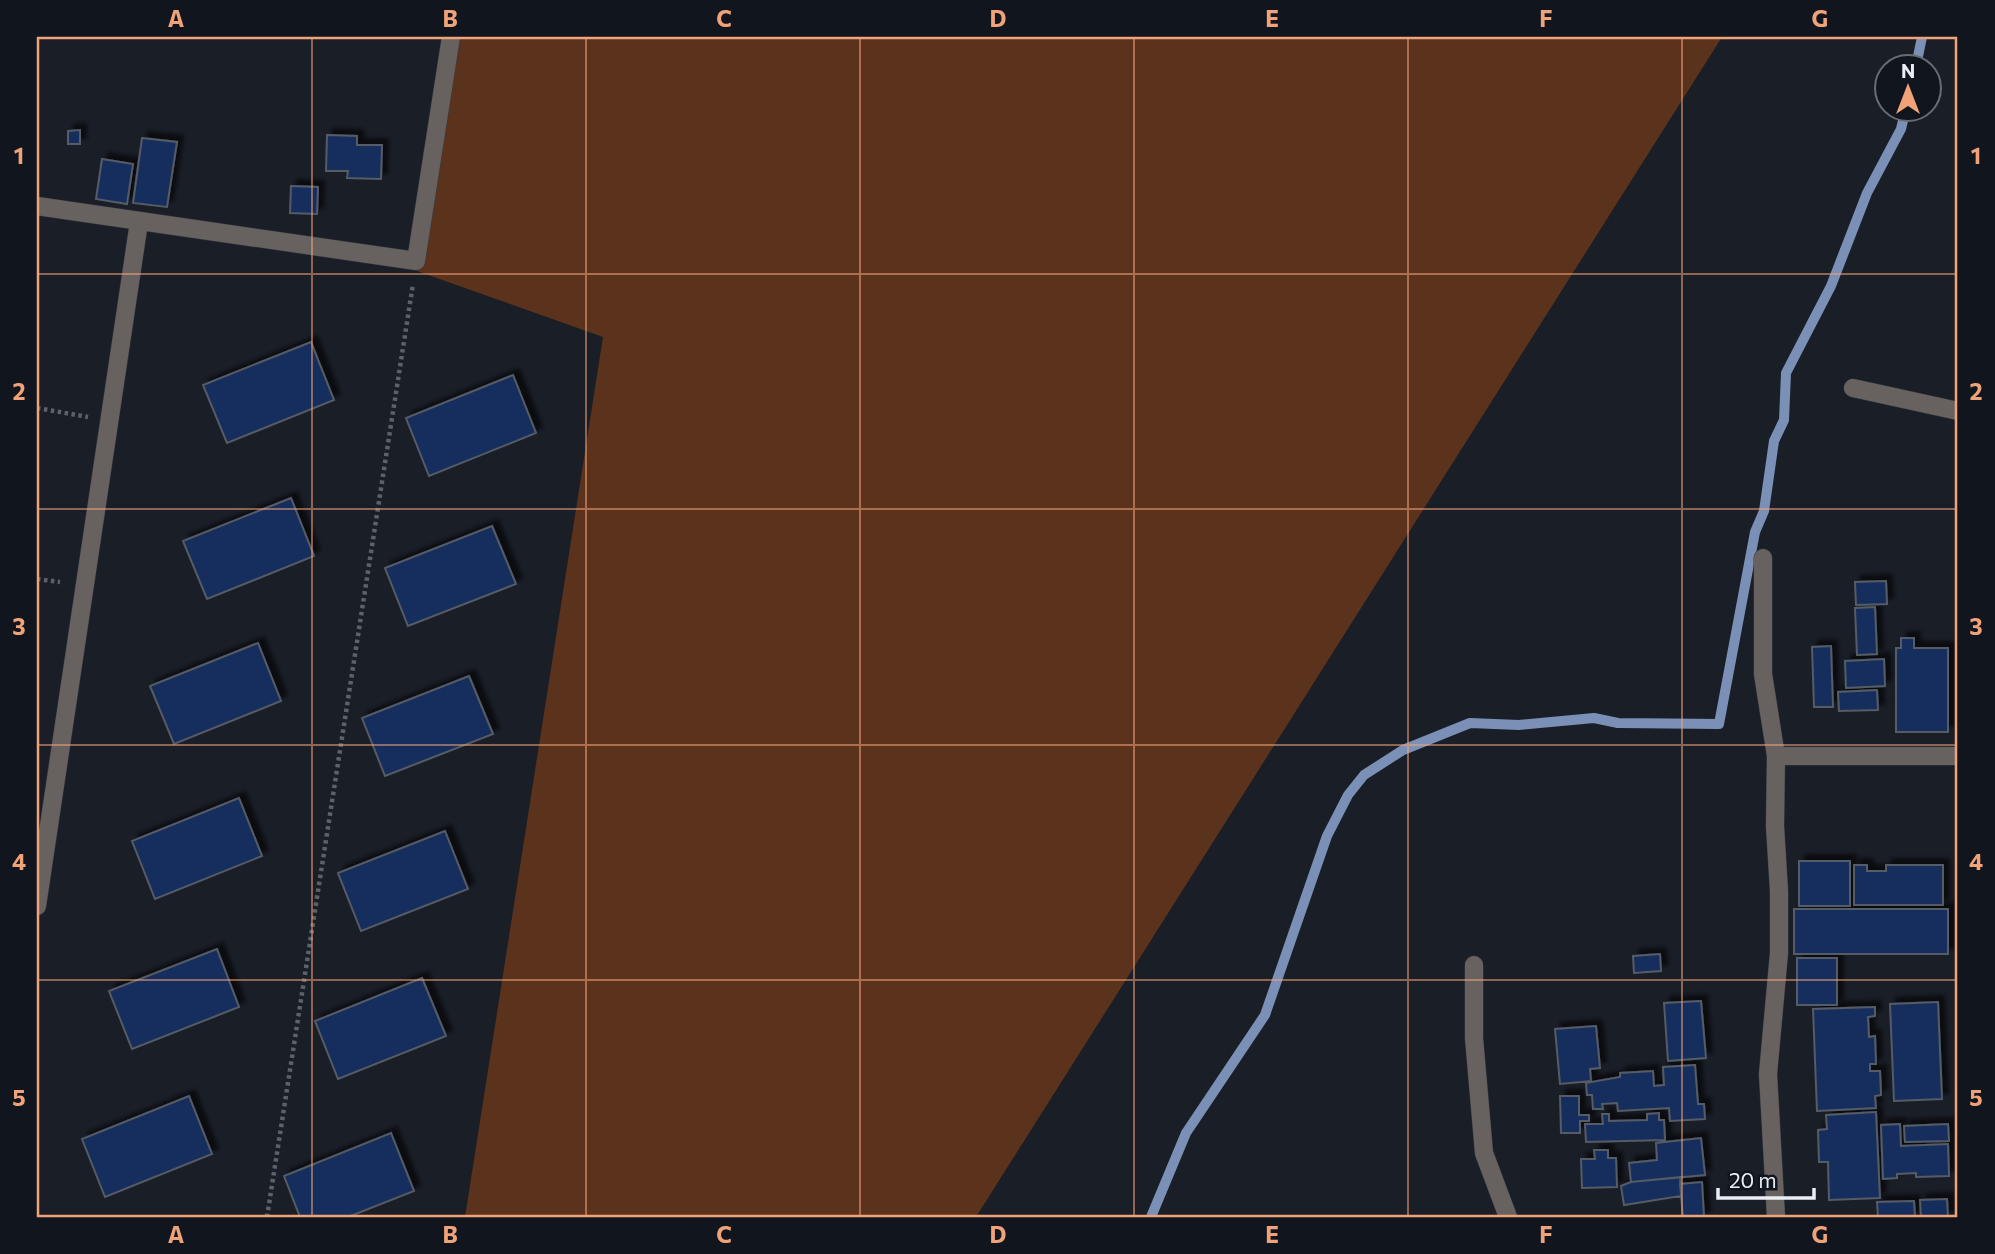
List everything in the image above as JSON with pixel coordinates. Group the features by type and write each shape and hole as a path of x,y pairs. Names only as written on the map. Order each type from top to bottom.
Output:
{"street":[{"path":"37,206 416,261 451,37"},
{"path":"37,906 139,222"},
{"path":"1853,388 1958,411"},
{"path":"1763,558 1763,674 1776,756 1774,826 1779,891 1779,953 1768,1074 1776,1217"},
{"path":"1776,756 1958,756"},
{"path":"1474,965 1474,1038 1484,1153 1508,1217"}],"path":[{"path":"267,1217 416,261"},
{"path":"37,408 109,421"}],"shaded area":[{"path":"458,37 1722,37 976,1217 465,1217 603,337 417,271"}],"building":[{"path":"80,130 80,144 68,144 68,131"},
{"path":"327,135 357,136 357,145 382,145 381,179 347,178 348,171 326,171"},
{"path":"142,138 177,142 167,207 133,203"},
{"path":"102,159 133,164 127,204 96,199"},
{"path":"291,186 318,187 317,214 290,213"},
{"path":"311,342 334,400 227,443 203,385"},
{"path":"513,375 536,433 429,476 406,418"},
{"path":"291,498 314,556 207,599 183,541"},
{"path":"492,526 516,584 408,626 385,568"},
{"path":"1886,581 1887,604 1856,605 1855,582"},
{"path":"1875,607 1877,654 1857,655 1855,608"},
{"path":"1901,638 1914,638 1914,648 1948,648 1948,732 1896,732 1896,648 1901,648"},
{"path":"258,643 281,701 174,744 150,686"},
{"path":"1831,646 1833,707 1814,707 1812,647"},
{"path":"1884,659 1885,686 1846,688 1845,661"},
{"path":"469,676 493,734 385,776 362,718"},
{"path":"1877,690 1878,710 1839,711 1838,692"},
{"path":"239,798 262,856 155,899 132,841"},
{"path":"445,831 468,889 361,931 338,873"},
{"path":"1799,861 1850,861 1850,906 1799,906"},
{"path":"1854,865 1867,865 1867,871 1886,871 1886,865 1943,865 1943,905 1854,905"},
{"path":"1794,909 1948,909 1948,954 1794,954"},
{"path":"217,949 239,1007 132,1049 109,991"},
{"path":"1660,954 1661,971 1634,973 1633,956"},
{"path":"1797,958 1837,958 1837,1005 1797,1005"},
{"path":"422,978 446,1036 338,1079 315,1021"},
{"path":"1701,1001 1706,1058 1668,1061 1664,1003"},
{"path":"1938,1002 1942,1099 1894,1101 1890,1004"},
{"path":"1875,1007 1875,1016 1868,1017 1869,1037 1875,1036 1876,1064 1870,1064 1870,1071 1880,1071 1881,1095 1875,1096 1876,1108 1817,1111 1813,1009"},
{"path":"1596,1026 1600,1068 1590,1069 1591,1081 1560,1084 1555,1029"},
{"path":"1695,1065 1698,1104 1704,1104 1705,1119 1670,1121 1669,1108 1618,1111 1617,1103 1602,1104 1603,1109 1593,1109 1592,1095 1587,1095 1586,1083 1620,1077 1620,1073 1653,1071 1654,1086 1664,1085 1663,1067"},
{"path":"189,1096 212,1154 105,1197 82,1139"},
{"path":"1560,1096 1579,1096 1579,1115 1589,1115 1589,1121 1580,1121 1580,1133 1561,1133"},
{"path":"1876,1112 1880,1198 1829,1200 1828,1162 1819,1162 1818,1130 1827,1129 1826,1115"},
{"path":"1659,1113 1659,1120 1664,1120 1665,1140 1586,1142 1585,1124 1603,1124 1602,1114 1609,1114 1609,1121 1647,1120 1647,1114"},
{"path":"1900,1124 1901,1146 1948,1144 1949,1176 1916,1177 1916,1173 1897,1174 1897,1178 1883,1179 1881,1125"},
{"path":"1948,1124 1949,1141 1905,1142 1904,1126"},
{"path":"391,1133 414,1191 348,1217 300,1217 284,1176"},
{"path":"1701,1138 1705,1175 1631,1182 1629,1163 1657,1160 1656,1143"},
{"path":"1594,1150 1608,1150 1608,1158 1616,1158 1617,1187 1582,1188 1581,1159 1595,1159"},
{"path":"1680,1177 1681,1196 1624,1205 1621,1186 1631,1182"},
{"path":"1702,1182 1704,1217 1683,1217 1680,1184"},
{"path":"1947,1199 1948,1217 1921,1217 1920,1200"},
{"path":"1914,1201 1915,1217 1878,1217 1877,1202"}],"waterway":[{"path":"1919,52 1922,37"},
{"path":"1151,1217 1186,1133 1265,1015 1327,836 1348,795 1364,775 1403,750 1470,723 1519,725 1594,718 1618,723 1719,724 1755,532 1764,511 1774,441 1784,420 1786,373 1831,286 1867,193 1903,122"}]}
